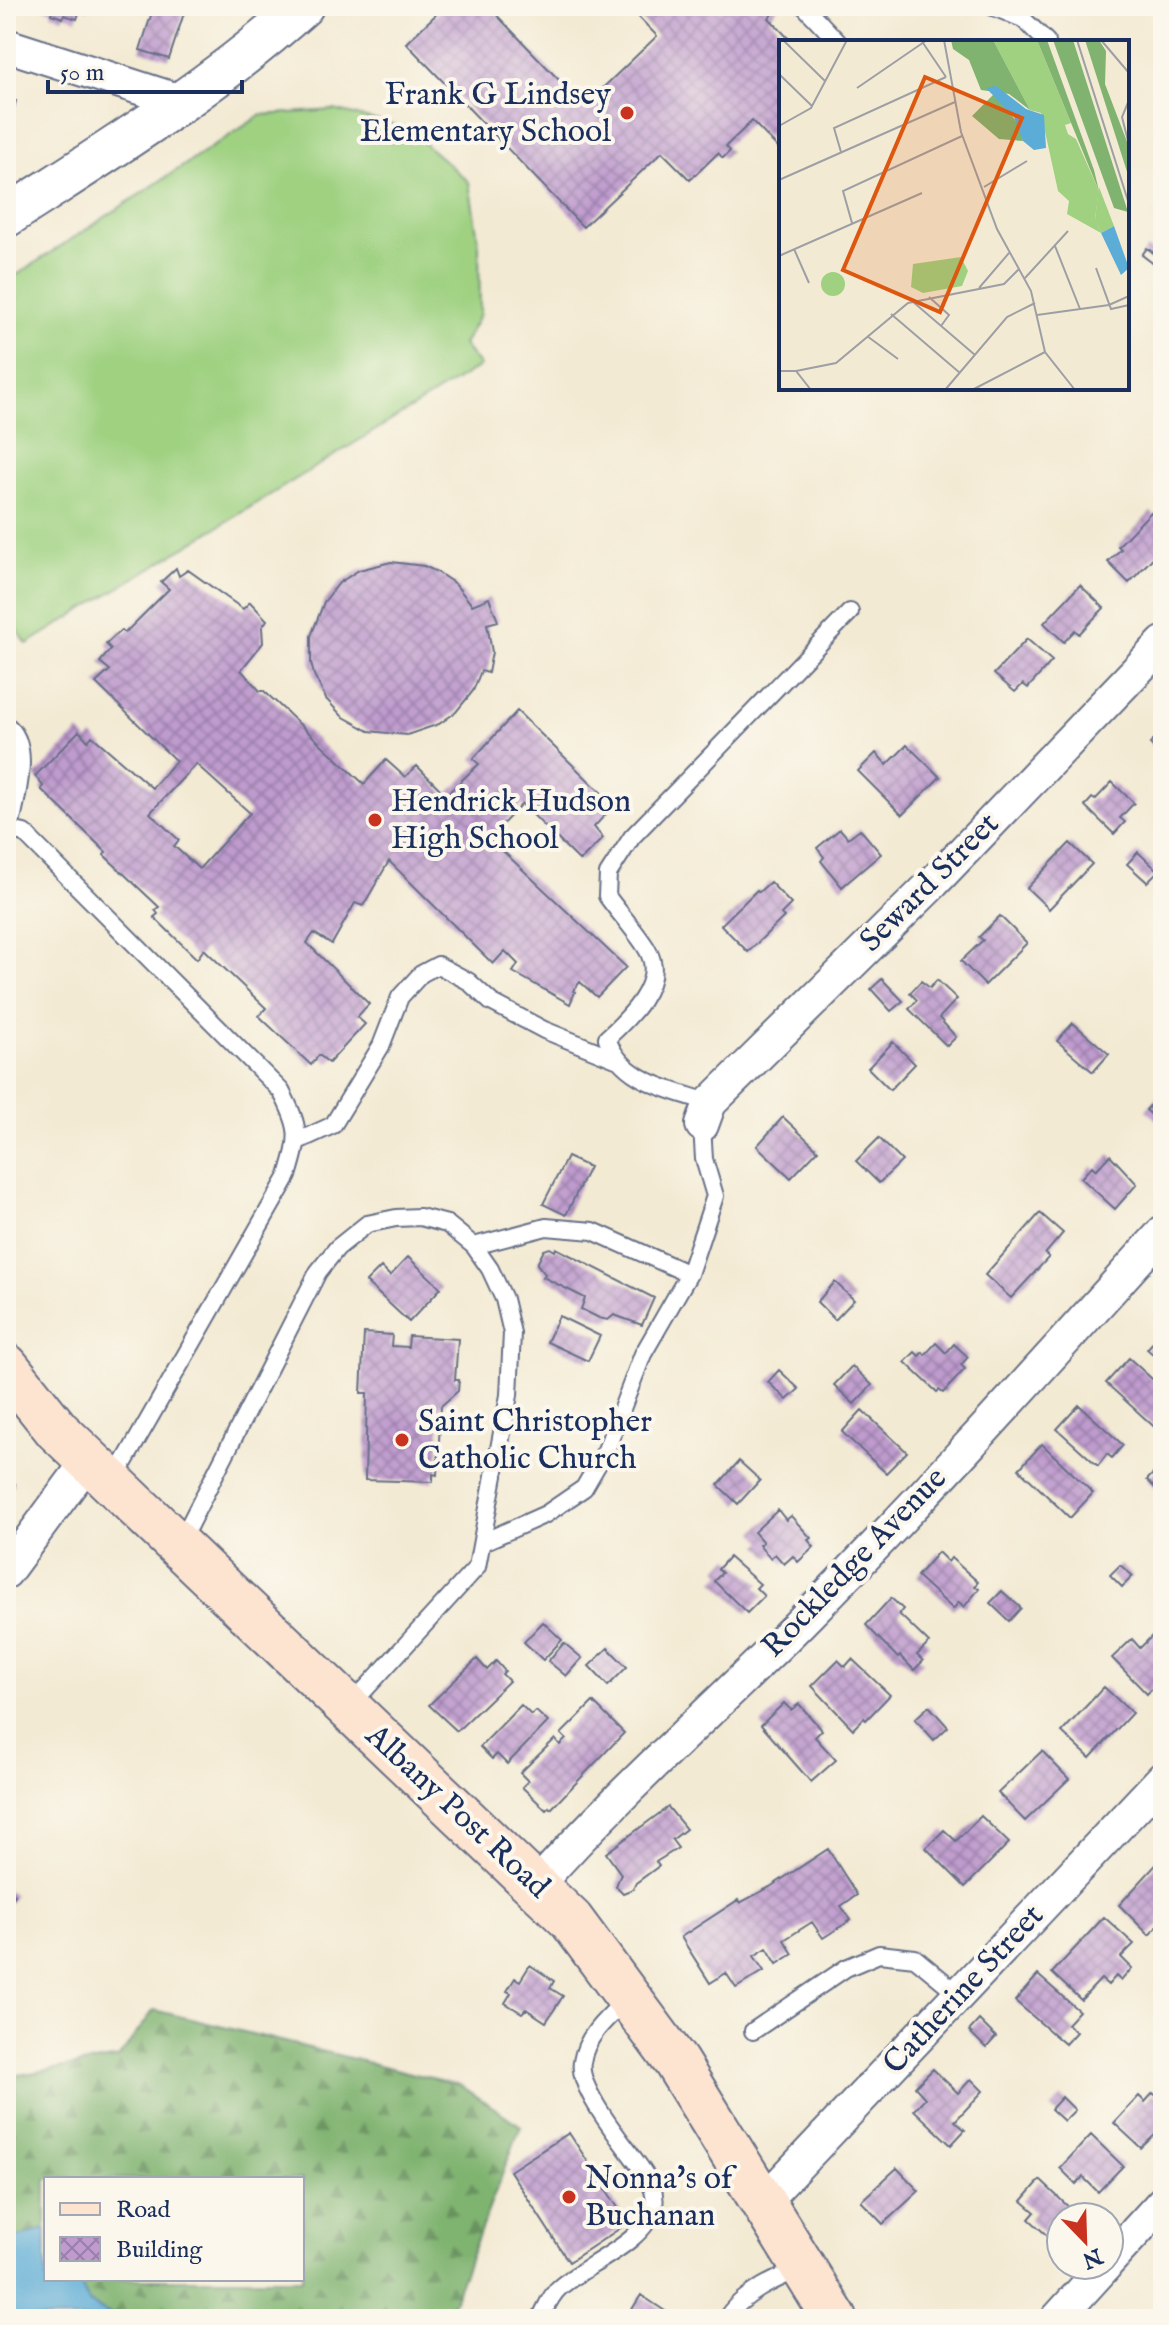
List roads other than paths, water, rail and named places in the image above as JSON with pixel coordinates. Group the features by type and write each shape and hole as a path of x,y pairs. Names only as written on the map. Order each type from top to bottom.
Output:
{"main road":[{"name":"Albany Post Road","path":"6,1366 57,1430 571,1920 676,2062 835,2319"}],"street":[{"path":"6,217 183,102 258,47 303,6"},
{"path":"6,45 183,102"},
{"name":"Seward Street","path":"706,1114 1163,643"},
{"name":"Rockledge Avenue","path":"537,1885 584,1832 799,1624 991,1422 1163,1232"},
{"path":"6,1572 102,1470"},
{"name":"Catherine Street","path":"763,2202 1163,1778"},
{"path":"1125,2243 1163,2202"},
{"path":"1057,2319 1091,2281"}],"lane":[{"path":"804,6 836,40"},
{"path":"991,6 1023,19 1045,40"},
{"path":"483,1542 546,1514 584,1488 606,1450 643,1354 689,1274 715,1196 704,1159 706,1114 633,1076 612,1055 607,1038 636,1011 651,981 651,954 607,896 608,874 632,837 850,612"},
{"path":"6,725 20,741 22,756 8,829 24,833 281,1091 296,1125 298,1141 288,1176 128,1460 102,1470"},
{"path":"298,1141 333,1125 381,1046 400,997 421,974 438,965 468,981 491,1002 544,1030 616,1059"},
{"path":"179,1545 318,1272 337,1248 367,1224 420,1217 447,1224 474,1246 490,1269 504,1299 512,1333 509,1395 477,1567 348,1708"},
{"path":"474,1246 546,1227 593,1231 689,1274"},
{"path":"753,2031 846,1968 879,1954 915,1958 960,1995"},
{"path":"540,2319 552,2295 562,2285 600,2262 640,2229 655,2203 649,2181 589,2092 582,2075 582,2062 589,2043 601,2024 628,1998"},
{"path":"726,2319 732,2310 771,2281 803,2267"}],"water":[{"path":"44,2230 44,2281 79,2281 89,2303 119,2319 6,2319 6,2241"}],"place":[{"name":"Frank G Lindsey Elementary School","path":"627,113"},
{"name":"Hendrick Hudson High School","path":"375,820"},
{"name":"Saint Christopher Catholic Church","path":"402,1440"},
{"name":"Nonna's of Buchanan","path":"569,2197"}]}
